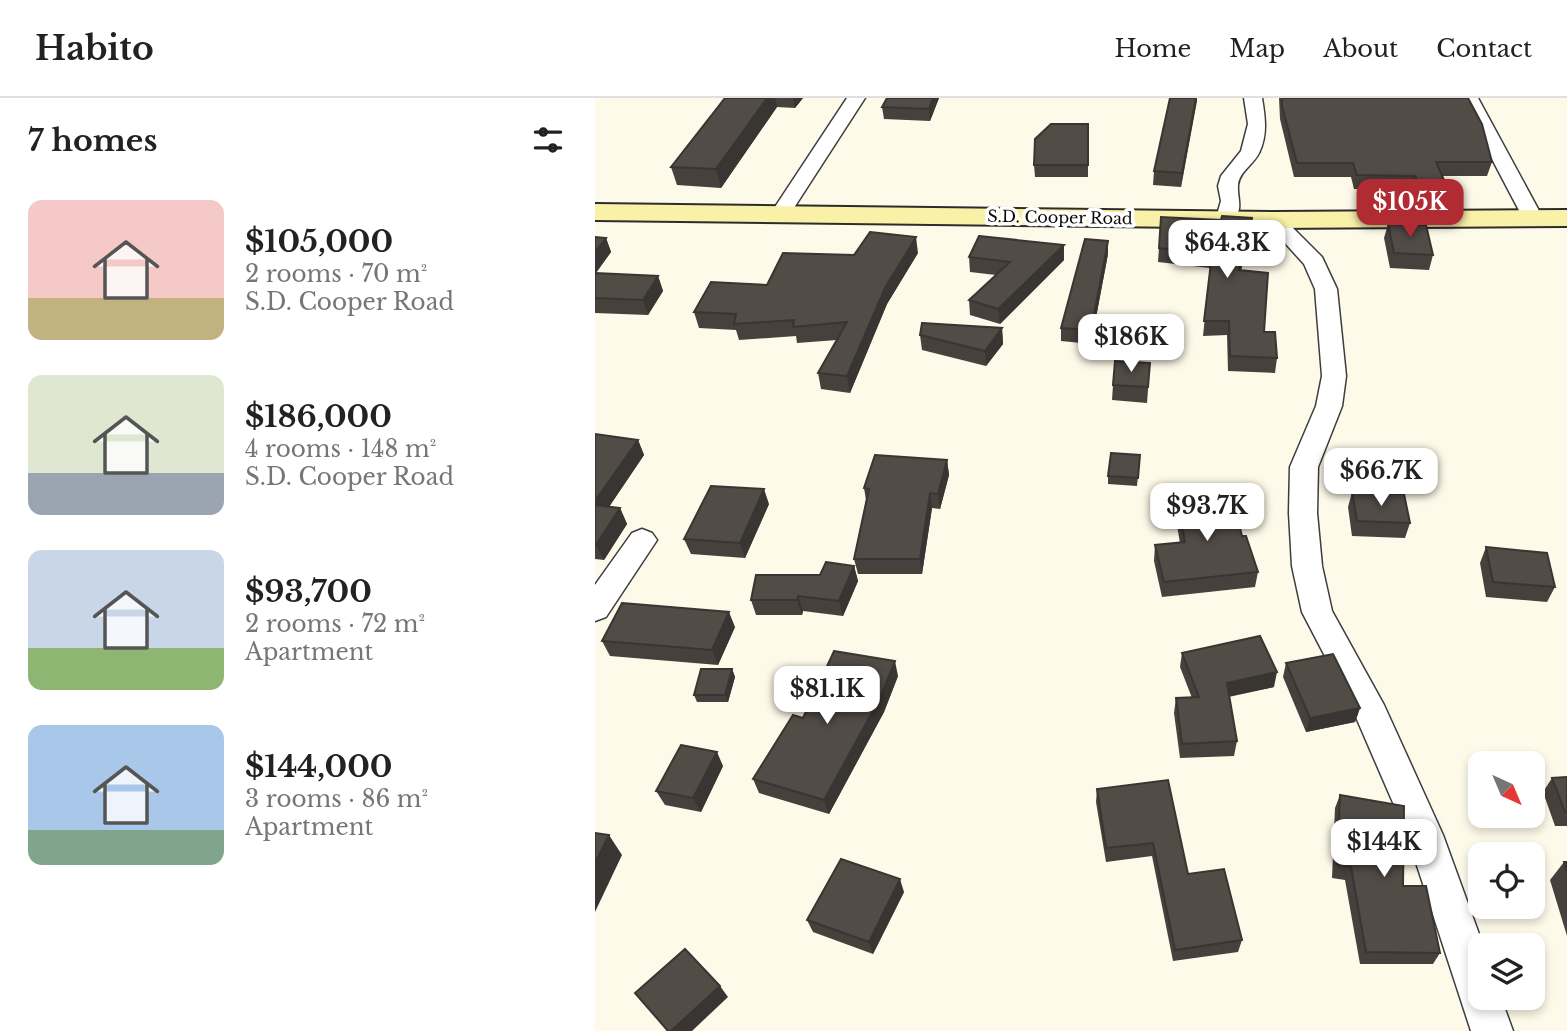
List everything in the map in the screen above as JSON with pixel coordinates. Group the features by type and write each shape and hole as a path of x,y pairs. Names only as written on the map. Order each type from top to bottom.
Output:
{"street":[{"path":"781,213 856,98"},
{"path":"1226,218 1231,201 1228,186 1231,176 1249,152 1257,124 1253,98"},
{"path":"1469,98 1533,218"},
{"name":"S.D. Cooper Road","path":"595,212 1274,220 1567,218"},
{"path":"1274,220 1314,262 1326,289 1329,314 1334,376 1329,405 1304,467 1303,513 1307,566 1317,612 1367,705 1425,835 1468,959"},
{"path":"595,609 642,540"},
{"path":"1485,1010 1492,1031"}],"building":[{"path":"725,98 767,98 716,169 671,167"},
{"path":"887,98 933,98 929,109 882,107"},
{"path":"1170,98 1196,98 1182,173 1154,171"},
{"path":"1282,98 1468,98 1482,124 1492,162 1436,162 1444,180 1417,180 1415,176 1357,175 1353,163 1297,163"},
{"path":"1051,124 1088,124 1088,165 1034,165 1035,139"},
{"path":"1222,216 1252,218 1239,270 1268,273 1264,332 1275,332 1277,358 1230,356 1229,321 1204,321 1212,254 1159,248 1161,217 1221,220"},
{"path":"1388,224 1426,225 1433,255 1394,253"},
{"path":"870,232 916,237 885,288 847,376 818,373 847,322 793,327 794,320 734,324 736,314 694,312 711,282 767,285 783,253 854,255"},
{"path":"979,236 1064,245 998,309 969,300 1010,262 969,257"},
{"path":"595,237 606,238 595,252"},
{"path":"1085,239 1108,241 1091,330 1061,328"},
{"path":"595,273 658,276 643,300 595,298"},
{"path":"922,323 1002,328 985,351 920,335"},
{"path":"1115,361 1150,363 1148,387 1113,385"},
{"path":"595,434 638,440 595,501"},
{"path":"1111,453 1140,455 1138,478 1108,476"},
{"path":"875,455 947,460 938,494 930,493 920,559 854,559 869,489 864,488"},
{"path":"711,486 764,489 740,543 684,539"},
{"path":"1352,492 1404,494 1410,523 1357,521"},
{"path":"1232,497 1242,536 1246,536 1258,572 1164,582 1155,545 1185,542 1177,499"},
{"path":"595,505 620,508 596,545 595,545"},
{"path":"1486,547 1547,553 1555,587 1493,582"},
{"path":"826,562 854,566 839,601 798,596 797,600 751,600 756,575 820,575"},
{"path":"622,603 729,612 712,650 602,641"},
{"path":"1260,636 1277,672 1227,683 1237,741 1182,744 1176,698 1199,697 1182,653"},
{"path":"834,651 895,661 880,698 824,800 753,779 793,715 803,718"},
{"path":"1333,654 1360,708 1310,718 1286,663"},
{"path":"701,669 732,669 725,695 694,695"},
{"path":"681,745 717,752 693,798 656,791"},
{"path":"1567,777 1567,812 1565,812 1552,778"},
{"path":"1168,780 1188,874 1224,869 1242,940 1175,950 1153,843 1106,848 1097,789"},
{"path":"1340,795 1404,806 1403,886 1426,886 1440,953 1366,952 1351,867 1337,865"},
{"path":"595,833 609,835 595,863"},
{"path":"841,859 900,879 869,942 807,920"},
{"path":"685,949 720,986 668,1031 635,993"}]}
